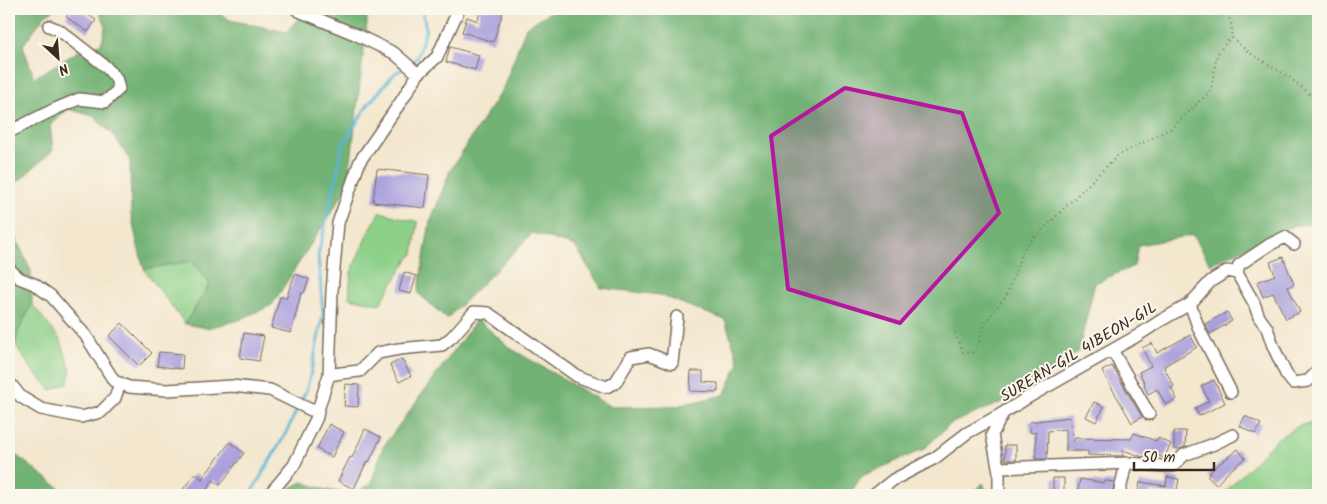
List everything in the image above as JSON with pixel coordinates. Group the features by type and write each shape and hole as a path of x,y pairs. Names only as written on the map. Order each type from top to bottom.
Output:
{"lane":[{"path":"296,9 357,34 394,53 416,72"},
{"path":"269,495 294,465 317,417 315,410 329,375 331,309 338,223 360,161 402,100 416,72 437,57 459,9"},
{"path":"9,132 55,109 79,100 105,102 119,89 116,78 105,66 59,30 49,26"},
{"path":"1294,244 1285,237 1269,245 1240,265 1237,273 1254,303 1259,317 1267,328 1286,374 1293,383 1308,380 1318,371"},
{"path":"9,269 19,278 34,284 51,296 86,336 114,380 120,383 129,387 167,390 232,386 270,390 315,410"},
{"name":"SUREAN-GIL 41BEON-GIL","path":"999,495 999,468 992,435 1003,413 1190,304 1211,281 1228,270 1237,273"},
{"path":"1190,304 1231,392"},
{"path":"329,375 360,371 378,353 400,348 442,344 452,337 474,312 488,313 578,376 606,387 615,384 631,357 649,354 672,363 677,317"},
{"path":"1112,350 1149,414"},
{"path":"9,382 21,397 41,409 81,417 101,412 115,398 120,383"},
{"path":"874,495 893,480 935,458 967,433 1003,413"},
{"path":"999,468 1126,463 1173,466 1184,455 1233,435"},
{"path":"1119,495 1126,463"}],"path":[{"path":"955,333 963,352 975,353 986,321 1006,296 1024,248 1117,156 1172,128 1211,90 1217,54 1231,37 1233,27 1227,9"},
{"path":"1231,37 1248,52 1290,76 1318,101"}],"highlighted area":[{"path":"845,88 962,113 999,213 900,323 788,289 771,136"}],"green space":[{"path":"9,9 56,9 45,15 23,45 34,78 82,49 101,44 105,26 103,18 96,9 213,9 230,20 286,32 307,9 367,9 348,186 272,305 239,320 207,328 185,324 210,284 192,261 144,269 131,215 130,160 112,134 93,116 68,109 50,125 53,150 10,189 9,209"},
{"path":"555,9 1318,9 1318,223 1293,226 1210,264 1193,235 1138,245 1134,266 1095,283 1078,352 1007,400 950,424 924,449 862,476 849,495 278,495 302,482 327,490 353,494 371,484 383,447 477,319 510,348 611,407 676,406 724,395 739,363 725,320 660,295 601,288 575,246 533,233 447,319 418,293 430,222 450,171 503,88 526,27"},
{"path":"380,212 418,222 413,254 380,304 349,298 351,272 368,233"},
{"path":"9,223 31,271 32,304 19,329 15,344 9,340"},
{"path":"192,261 210,284 185,324 144,269"},
{"path":"32,304 61,341 71,371 68,383 51,390 31,369 15,344 18,332"},
{"path":"1318,421 1318,495 1222,495 1278,438 1298,426"},
{"path":"9,450 69,495 9,495"},
{"path":"983,483 988,495 972,495"}],"building":[{"path":"72,9 79,9 96,20 88,32 66,17"},
{"path":"480,9 504,9 493,42 462,32 467,17 478,21"},
{"path":"450,47 479,55 475,70 446,62"},
{"path":"377,169 429,175 425,208 373,202"},
{"path":"1283,257 1294,284 1288,287 1300,312 1286,319 1273,293 1263,297 1257,282 1275,275 1270,262"},
{"path":"404,272 416,276 411,294 399,291"},
{"path":"295,274 309,279 304,293 301,293 291,333 271,328 280,297 286,298"},
{"path":"1227,312 1232,321 1210,334 1205,324"},
{"path":"122,323 152,353 139,366 109,336"},
{"path":"244,333 264,336 259,361 240,358"},
{"path":"1190,335 1197,347 1164,366 1174,386 1171,388 1177,399 1166,405 1157,389 1148,394 1144,386 1145,384 1139,372 1151,366 1142,348 1152,343 1157,353"},
{"path":"159,352 183,354 182,369 157,366"},
{"path":"402,359 411,376 399,382 390,365"},
{"path":"1112,366 1142,417 1132,423 1102,371"},
{"path":"691,371 703,371 703,382 718,383 718,392 690,391"},
{"path":"1214,380 1225,403 1199,416 1195,408 1209,401 1201,386"},
{"path":"346,384 359,385 358,407 344,406"},
{"path":"1094,402 1104,407 1096,422 1086,417"},
{"path":"1245,416 1261,424 1255,434 1240,426"},
{"path":"1070,417 1073,442 1075,438 1131,439 1134,433 1156,441 1158,438 1171,444 1164,458 1146,451 1144,457 1123,450 1123,456 1088,455 1088,451 1066,451 1066,429 1048,431 1047,459 1036,459 1036,432 1031,433 1029,422"},
{"path":"329,424 344,432 332,457 317,449"},
{"path":"365,429 381,437 354,489 338,481 350,457 352,458"},
{"path":"1174,431 1186,431 1185,447 1174,449"},
{"path":"230,442 244,453 220,485 213,480 203,495 179,495 195,473 202,479"},
{"path":"1005,445 1016,445 1016,460 1005,460"},
{"path":"1238,449 1245,458 1216,485 1207,476"},
{"path":"1167,477 1179,479 1176,495 1150,492 1149,495 1138,495 1140,482 1166,486"},
{"path":"1053,478 1064,478 1064,495 1053,495"},
{"path":"1080,479 1104,483 1105,481 1114,482 1112,495 1077,495"}],"waterway":[{"path":"410,63 417,58 426,29 422,9"},
{"path":"301,401 306,391 313,364 323,314 318,255 342,146 367,106 394,74 405,67"},
{"path":"250,495 286,433 298,407"}]}
